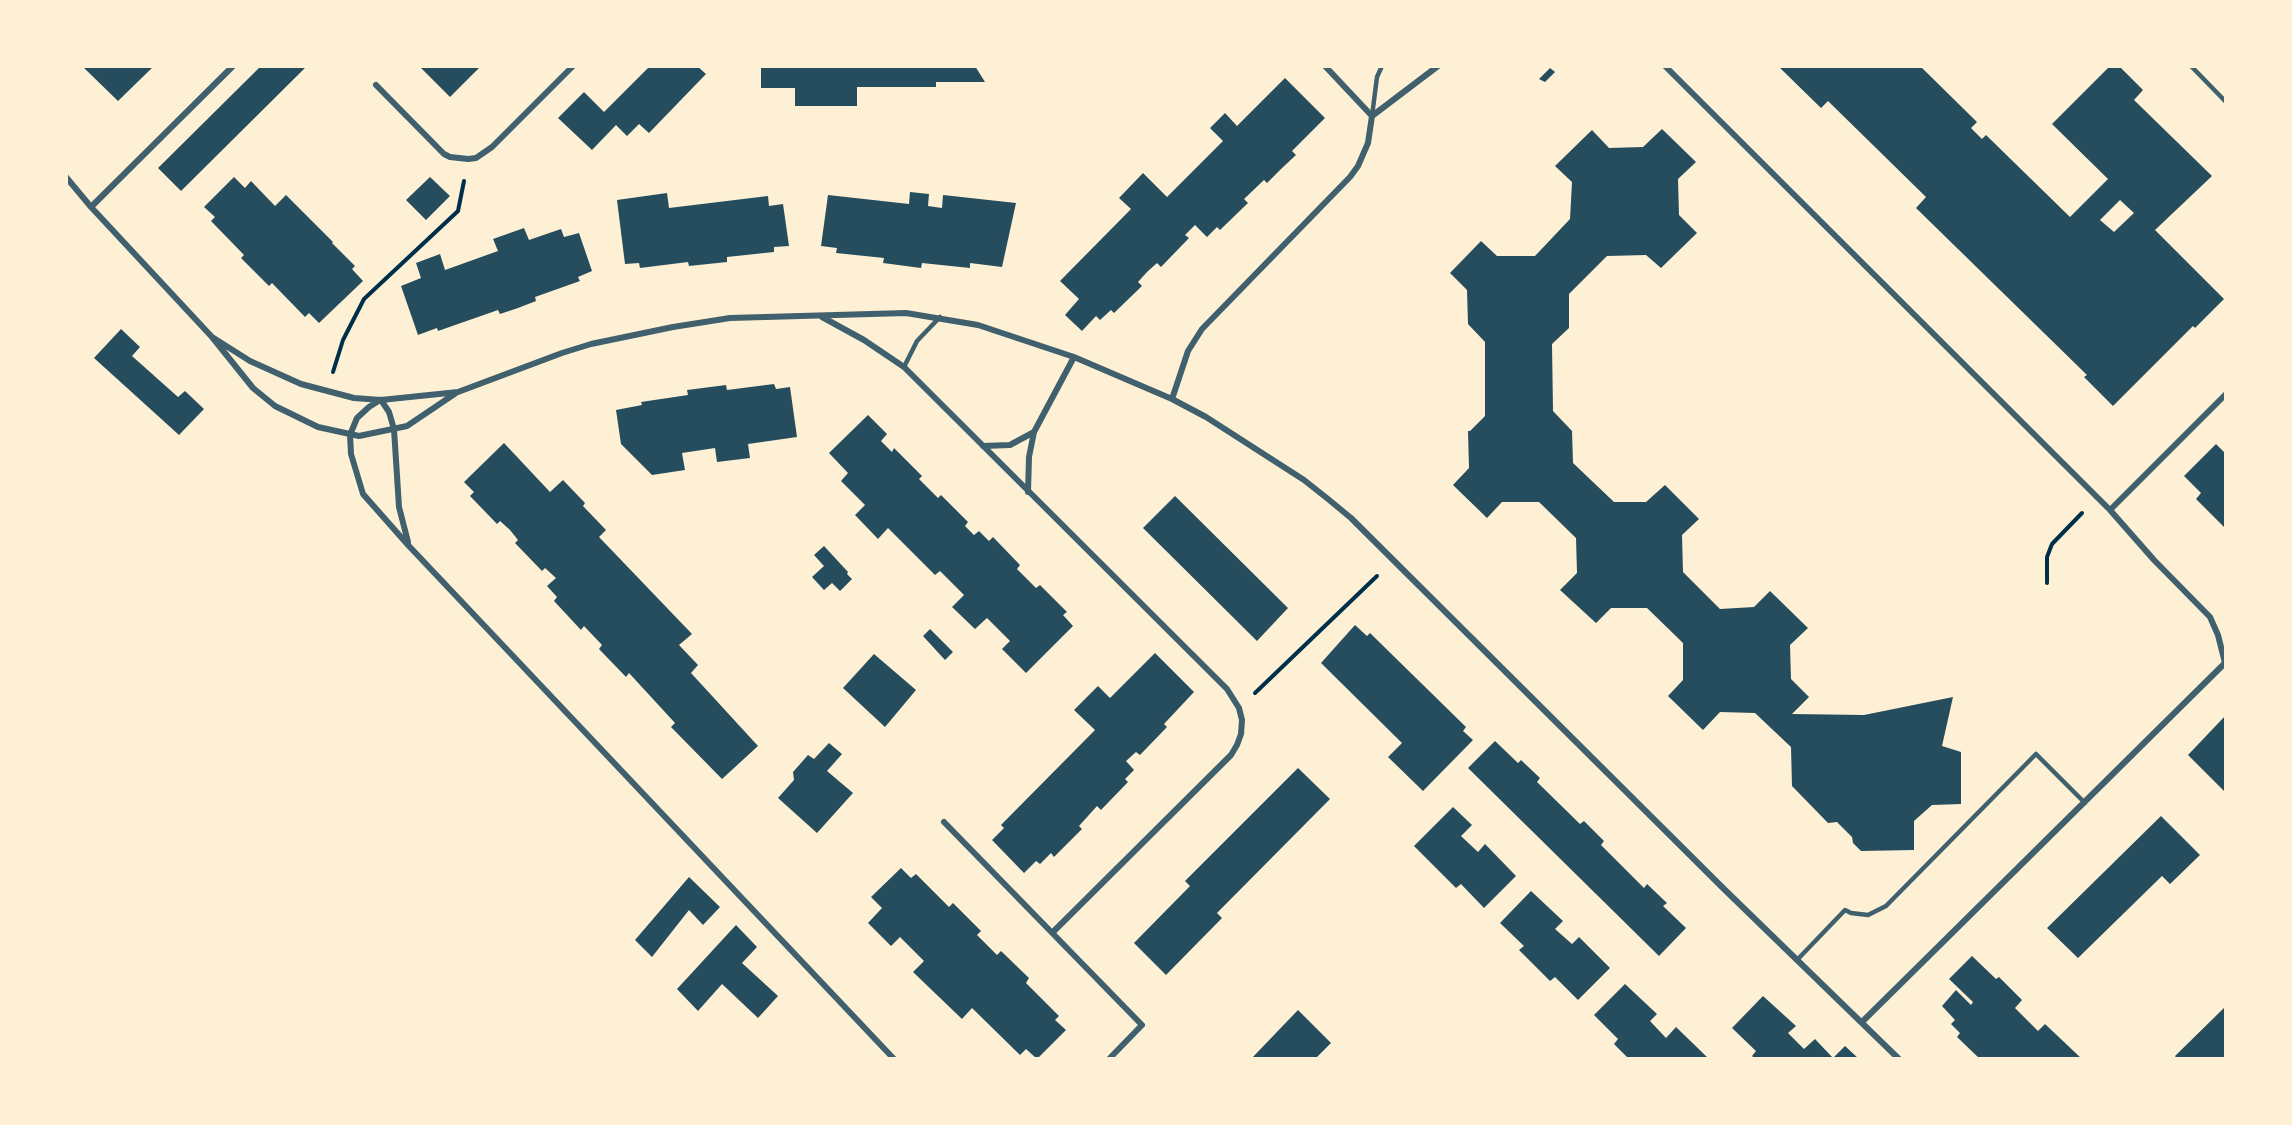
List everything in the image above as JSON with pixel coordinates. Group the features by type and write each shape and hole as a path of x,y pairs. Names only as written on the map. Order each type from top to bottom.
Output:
{"street":[{"path":"91,207 232,66"},
{"path":"376,85 444,154 468,159 476,158 492,147 573,66"},
{"path":"1325,66 1372,116"},
{"path":"1172,399 1188,351 1202,329 1350,177 1358,166 1368,143 1372,116 1438,66"},
{"path":"1665,66 2110,510 2154,560 2210,617 2218,635 2225,663 1862,1022"},
{"path":"66,177 212,337 241,375 264,399 312,425 350,435 359,436 406,426 458,392 562,353 642,332 730,318 906,313 940,317 978,325 1074,357 1172,399 1206,417 1304,480 1351,518 1899,1059"},
{"path":"820,316 864,340 904,367 1227,689 1239,708 1242,720 1241,734 1231,755 1053,932"},
{"path":"212,337 250,361 279,375 327,392 354,398 381,400 458,392"},
{"path":"1028,492 1029,457 1034,432 1074,357"},
{"path":"2110,510 2226,394"},
{"path":"381,400 357,418 350,435 351,454 363,494 408,545 894,1059"},
{"path":"381,400 394,429 399,507 408,545"},
{"path":"983,446 1010,445 1034,432"},
{"path":"944,822 1142,1025 1109,1059"}],"lane":[{"path":"1372,116 1377,76 1382,66"},
{"path":"2191,66 2226,102"},
{"path":"904,367 917,341 940,317"},
{"path":"1797,960 1845,910 1868,915 1886,906 2036,754 2085,803"}],"path":[{"path":"327,392 343,340 364,299 458,211 468,159"},
{"path":"2047,583 2047,557 2052,544 2098,498"},
{"path":"1239,708 1393,561"}],"building":[{"path":"82,66 154,66 118,101"},
{"path":"261,66 307,66 181,191 158,168"},
{"path":"419,66 481,66 450,97"},
{"path":"650,66 697,66 706,74 649,133 639,124 627,136 616,125 592,150 558,118 584,92 604,112"},
{"path":"761,66 975,66 985,82 936,82 936,87 857,87 857,106 795,106 795,88 761,88"},
{"path":"1778,66 1920,66 1977,122 1971,128 1982,139 1986,135 2070,217 2108,179 2052,124 2110,66 2119,66 2143,90 2134,100 2212,176 2155,230 2224,299 2195,328 2193,326 2113,406 2084,377 2087,375 1916,208 1926,197 1828,101 1821,108","holes":["2120,200 2134,213 2114,232 2100,220"]},
{"path":"1550,68 1555,72 1545,82 1539,79"},
{"path":"1285,78 1325,118 1292,151 1296,155 1267,183 1264,180 1244,199 1248,203 1220,230 1217,227 1207,237 1195,225 1185,235 1189,238 1161,267 1157,263 1147,272 1138,282 1142,286 1114,313 1111,310 1100,320 1096,316 1082,331 1065,315 1079,299 1060,281 1131,209 1119,198 1143,173 1167,197 1223,141 1210,128 1225,113 1237,126"},
{"path":"1662,129 1696,162 1678,179 1679,215 1697,233 1661,268 1646,255 1607,256 1569,294 1569,328 1552,344 1553,411 1572,431 1573,463 1614,502 1646,502 1665,485 1699,519 1682,535 1683,572 1720,609 1754,607 1770,591 1808,628 1790,645 1791,679 1809,697 1792,714 1864,715 1953,697 1942,746 1961,752 1961,804 1932,805 1914,821 1914,850 1861,851 1853,843 1852,837 1837,822 1828,823 1792,786 1791,747 1755,713 1720,712 1703,730 1668,696 1683,680 1683,643 1647,608 1611,608 1596,623 1560,590 1577,573 1576,538 1539,502 1502,502 1487,518 1453,485 1469,468 1468,431 1485,416 1485,342 1468,324 1467,290 1450,273 1481,241 1497,256 1535,256 1570,219 1572,182 1555,166 1592,130 1609,148 1643,147"},
{"path":"234,177 245,188 251,181 275,206 286,195 355,266 352,269 363,281 319,323 309,313 305,317 272,283 269,286 241,258 244,255 211,221 215,217 204,207"},
{"path":"430,177 450,196 426,220 406,200"},
{"path":"910,192 929,194 928,206 942,208 943,195 1016,203 1002,267 970,263 970,268 922,263 921,268 883,263 884,258 836,253 837,248 821,246 828,195 909,204"},
{"path":"667,193 669,208 768,196 769,206 783,204 789,246 774,247 774,252 727,257 727,262 689,266 688,262 640,268 639,263 625,264 617,200"},
{"path":"524,228 529,240 561,229 564,237 579,233 592,271 578,277 580,281 535,297 536,301 518,308 500,314 498,310 438,331 437,328 418,335 401,286 421,278 416,263 440,254 445,270 498,251 493,239"},
{"path":"121,329 140,347 132,356 178,397 185,391 204,409 179,435 94,358"},
{"path":"774,384 776,389 790,387 797,437 748,444 750,458 717,462 715,448 682,453 685,470 652,475 621,444 616,410 642,405 641,402 688,395 687,390 726,385 727,390"},
{"path":"868,415 887,434 881,441 892,452 894,448 922,476 919,479 938,498 941,495 968,522 965,526 974,535 979,531 989,541 993,537 1020,565 1017,569 1036,588 1040,585 1067,612 1063,615 1073,626 1026,673 1002,649 1010,641 987,618 975,629 952,607 964,595 940,571 935,575 888,528 878,539 855,515 865,505 841,481 848,473 829,453"},
{"path":"504,443 550,492 563,480 606,530 599,537 692,634 679,645 698,665 691,673 758,746 722,779 671,727 675,723 629,673 626,677 599,649 602,645 584,626 581,630 554,601 557,597 547,586 556,578 545,568 542,571 515,543 518,540 510,530 500,521 497,524 470,496 474,492 464,482"},
{"path":"2216,444 2226,454 2226,529 2196,499 2201,493 2184,476"},
{"path":"1175,496 1288,608 1257,641 1143,528"},
{"path":"824,546 852,579 840,591 832,583 824,590 812,577 824,566 814,555"},
{"path":"1355,625 1367,636 1370,633 1466,727 1463,731 1473,740 1423,791 1388,757 1402,743 1321,663"},
{"path":"930,629 953,652 945,660 923,636"},
{"path":"1155,653 1194,692 1164,724 1167,727 1140,755 1136,752 1126,761 1134,770 1125,779 1128,782 1101,810 1097,806 1079,826 1082,829 1054,857 1051,853 1040,864 1036,861 1024,873 992,840 1004,828 1001,825 1095,730 1074,710 1098,686 1110,698"},
{"path":"874,654 916,690 885,727 843,688"},
{"path":"2226,715 2226,793 2188,755"},
{"path":"1495,741 1518,763 1521,760 1540,778 1537,782 1580,824 1584,821 1604,841 1601,845 1644,888 1647,884 1667,903 1663,906 1686,928 1659,956 1468,768"},
{"path":"829,743 842,754 827,771 853,793 817,833 778,798 794,780 793,772 808,755 814,759"},
{"path":"1298,768 1330,799 1217,913 1222,918 1166,975 1134,943 1190,886 1185,881"},
{"path":"1453,807 1472,825 1461,836 1478,852 1485,844 1516,876 1484,908 1461,884 1456,888 1414,846"},
{"path":"2161,816 2200,855 2170,884 2162,876 2078,958 2047,928"},
{"path":"901,868 911,878 916,874 949,907 953,903 981,931 977,935 997,955 1001,951 1029,978 1026,983 1059,1016 1055,1020 1066,1030 1037,1059 1026,1049 1020,1055 972,1008 962,1019 913,972 924,961 900,937 891,946 868,923 882,908 871,897"},
{"path":"689,877 720,907 703,925 689,910 652,957 635,940"},
{"path":"1531,891 1563,921 1555,929 1572,944 1579,937 1610,968 1578,1000 1555,977 1550,981 1519,950 1524,946 1500,923"},
{"path":"736,925 757,947 742,963 778,996 758,1018 722,984 698,1011 677,989"},
{"path":"1972,956 1996,979 1999,977 2022,1000 2015,1008 2038,1031 2045,1024 2082,1059 1980,1059 1957,1037 1960,1033 1951,1024 1955,1020 1942,1006 1956,990 1971,1005 1973,1002 1949,979"},
{"path":"1625,984 1657,1014 1650,1021 1666,1038 1676,1027 1709,1059 1629,1059 1614,1044 1618,1039 1594,1015"},
{"path":"1763,996 1796,1026 1788,1033 1804,1049 1815,1039 1833,1058 1845,1046 1859,1059 1755,1059 1752,1056 1756,1051 1732,1028"},
{"path":"2226,1006 2226,1059 2177,1059 2175,1056"},
{"path":"1298,1010 1331,1043 1315,1059 1251,1059"}]}
